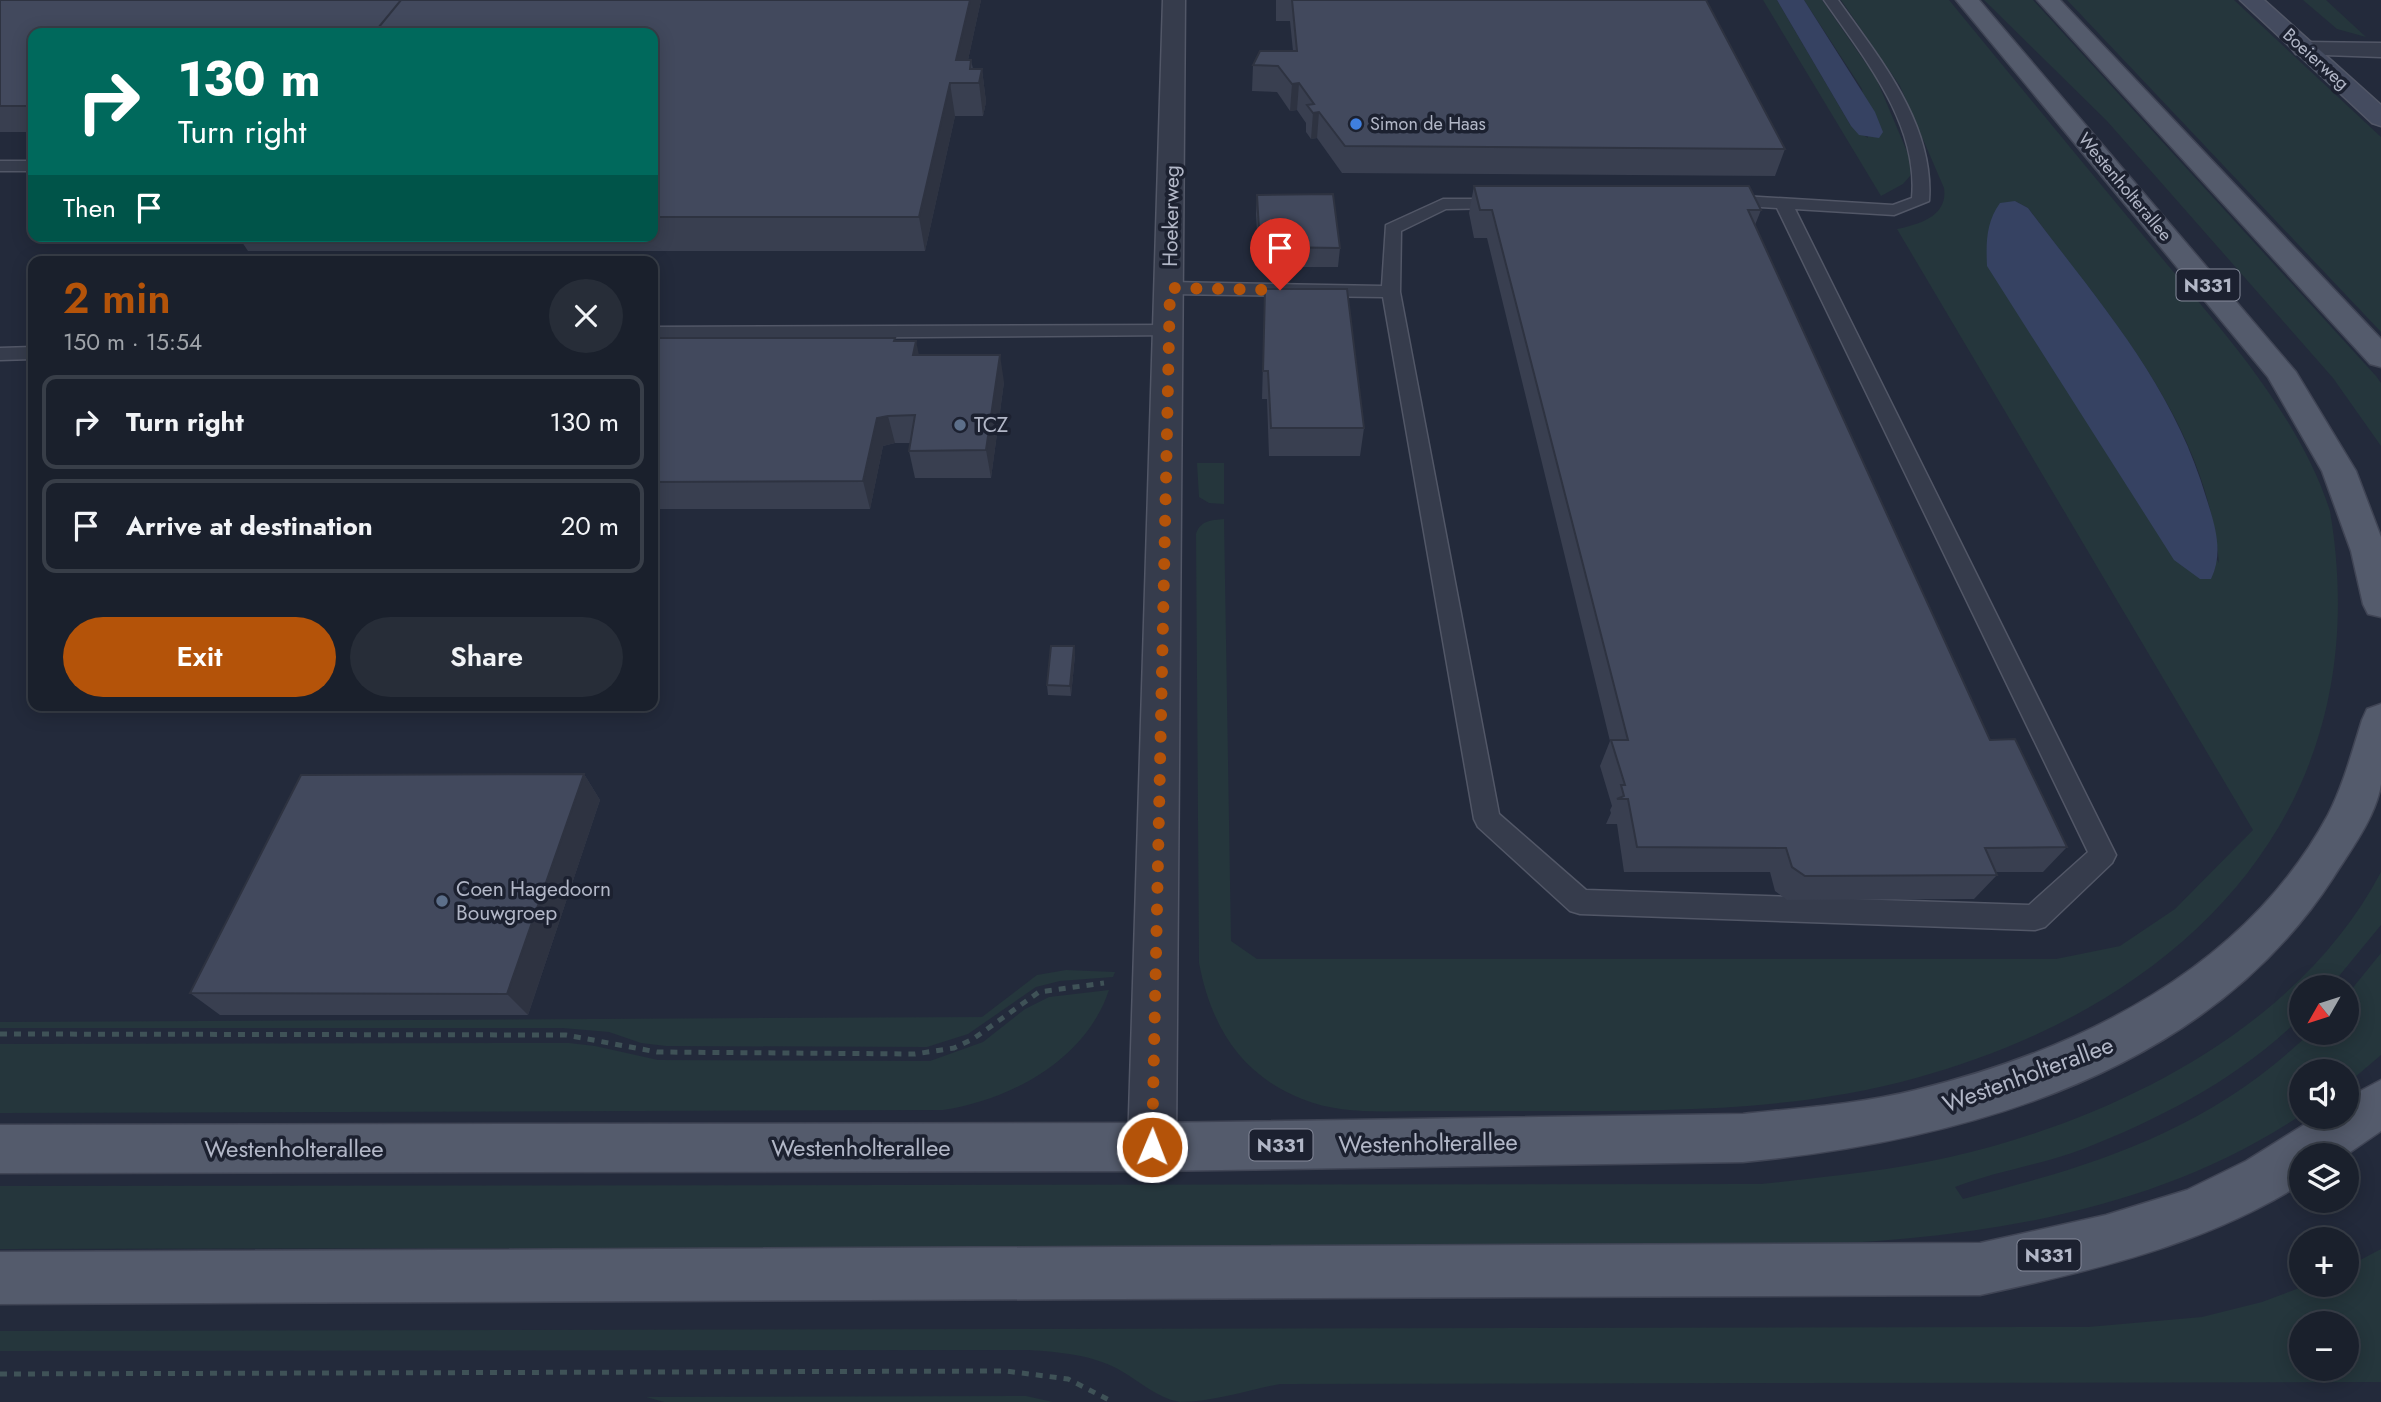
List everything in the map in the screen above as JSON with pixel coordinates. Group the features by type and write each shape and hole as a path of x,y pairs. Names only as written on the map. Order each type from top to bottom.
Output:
{"main road":[{"name":"Westenholterallee","path":"1967,0 2281,372 2339,471 2369,551 2381,604"},
{"path":"2048,0 2381,358"},
{"name":"Westenholterallee","path":"0,1149 1152,1147 1771,1136 1862,1124 1971,1100 2123,1039 2171,1012 2241,957 2295,898 2342,828 2371,757 2381,720"},
{"name":"N331","path":"2321,1143 2381,1102"},
{"name":"N331","path":"0,1278 1980,1269 2075,1250 2168,1224 2226,1199 2289,1163"}],"street":[{"name":"Hoekerweg","path":"1152,1147 1170,331 1174,0"},
{"name":"Boeierweg","path":"2251,0 2381,118"},
{"path":"2304,49 2381,50"}],"lane":[{"path":"1711,200 1894,211 1920,201 1924,187 1923,167 1888,81 1831,0"},
{"path":"0,166 28,166"},
{"path":"1524,202 1443,204 1392,229 1391,292 1487,819 1580,902 2035,918 2103,855 1784,205"},
{"path":"1170,288 1391,292"},
{"path":"658,333 1170,331"},
{"path":"0,354 28,353"}],"path":[{"path":"0,1034 566,1035 657,1052 915,1054 954,1048 973,1039 1039,992 1154,979"},
{"path":"0,1374 1006,1371 1068,1379 1113,1402"}],"shaded area":[{"path":"1763,0 1777,0 1851,126 1868,138 1862,89 1804,0 1822,0 1876,78 1911,161 1910,176 1903,184 1881,196"},
{"path":"1841,0 1949,0 2231,342 2278,406 2299,440 2330,511 2338,620 2324,718 2291,805 2241,882 2176,947 2099,1002 2011,1045 1916,1078 1871,1089 1780,1103 1641,1110 1363,1111 1317,1104 1281,1089 1246,1062 1232,1046 1212,1007 1199,963 1196,534 1200,526 1210,521 1224,519 1231,941 1257,959 2056,959 2120,946 2175,909 2253,830 1897,229 1931,217 1942,206 1944,198 1944,188 1900,86","holes":["2015,201 2028,208 2121,331 2175,417 2195,463 2211,512 2219,563"]},
{"path":"1984,0 2033,0 2376,376 2381,383 2381,446 2333,378 2107,121"},
{"path":"2067,0 2234,0 2381,137 2381,332"},
{"path":"2303,0 2326,0 2366,37 2337,29"},
{"path":"1197,463 1224,463 1224,504 1209,503 1199,497"},
{"path":"2381,872 2381,925 2340,975 2304,975 2346,927"},
{"path":"2381,953 2381,1055 2359,1074 2359,1059 2289,1059 2289,1122 2242,1150 2180,1178 2116,1200 2050,1217 1915,1238 1779,1246 0,1249 0,1186 1761,1184 1903,1166 2013,1140 2076,1118 2138,1091 2197,1059 2252,1021 2289,988 2289,1028 2253,1059 2199,1094 2142,1124 2083,1149 1955,1187 1963,1199 2105,1157 2190,1120 2231,1096 2296,1045 2359,1045 2359,980"},
{"path":"1066,970 1115,972 1113,977 1060,981 1036,987 968,1034 927,1047 666,1046 641,1043 609,1032 562,1028 0,1028 0,1022 982,1017 1037,975"},
{"path":"1109,990 1098,1015 1083,1037 1064,1056 1042,1072 994,1097 943,1110 0,1113 0,1044 569,1043 658,1060 930,1061 983,1042 1025,1009 1049,997"},
{"path":"2381,1249 2381,1382 1280,1384 1218,1398 1180,1402 1163,1397 1118,1369 1097,1360 1029,1350 0,1351 0,1331 2088,1327 2202,1317 2262,1302 2289,1292 2289,1297 2359,1297 2359,1261"},
{"path":"1026,1396 1053,1402 664,1402 646,1397"}],"water":[{"path":"1777,0 1804,0 1875,112 1883,132 1879,138 1859,135 1851,126"},
{"path":"2015,201 2028,208 2106,311 2154,380 2174,417 2192,456 2215,528 2218,549 2211,579 2200,579 2174,560 1987,266 1989,225 1995,210 2000,203"}],"building":[{"path":"0,0 401,0 378,28 28,28 28,106 0,106"},
{"path":"401,0 970,0 956,60 971,60 970,69 982,69 979,83 950,83 919,217 658,217 658,28 378,28"},
{"path":"1292,0 1706,0 1785,149 1345,146 1319,112 1313,113 1307,105 1314,104 1299,83 1292,84 1278,66 1253,65 1260,51 1297,51"},
{"path":"1474,186 1749,186 1761,210 1748,210 1990,740 2015,739 2067,847 1985,848 1997,875 1805,876 1792,867 1786,848 1637,847 1628,799 1617,799 1624,796 1621,785 1625,785 1611,740 1628,740 1492,210 1480,210"},
{"path":"1333,194 1340,248 1260,247 1257,195"},
{"path":"1265,289 1347,289 1364,428 1271,428 1268,371 1263,371"},
{"path":"658,338 895,338 894,341 916,341 913,355 1000,355 986,450 909,451 915,415 877,418 863,481 658,482"},
{"path":"1051,646 1074,646 1070,686 1047,685"},
{"path":"584,774 507,994 190,993 301,775"}],"place":[{"name":"Simon de Haas","path":"1356,124"},
{"name":"TCZ","path":"960,425"},
{"name":"Coen Hagedoorn Bouwgroep","path":"442,901"}],"route":[{"path":"1152,1147 1170,288 1280,290"}]}
